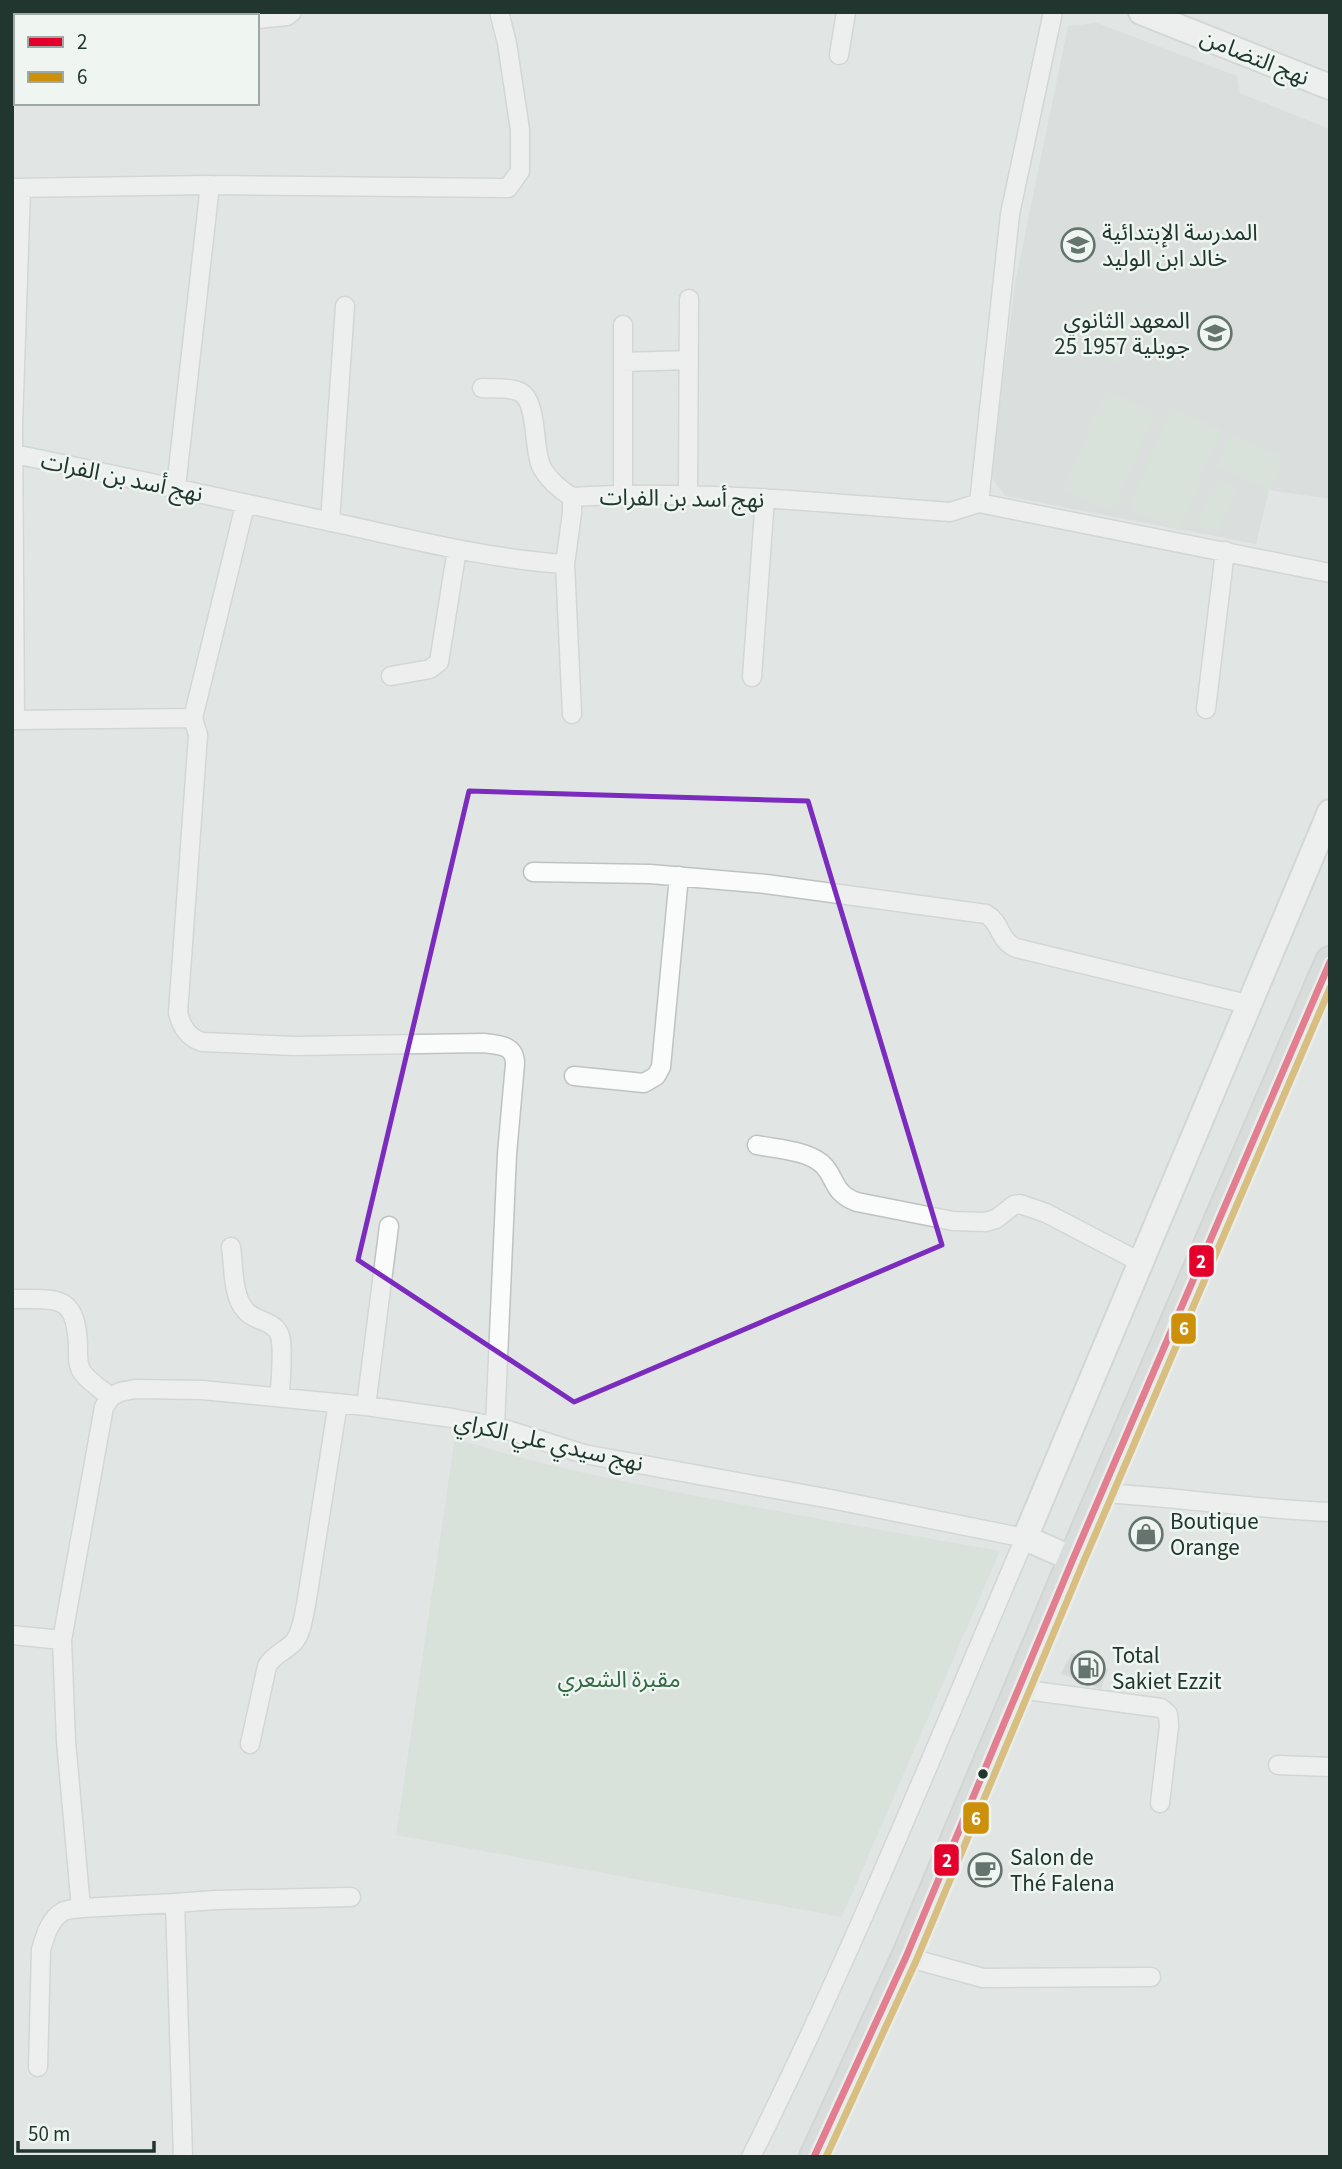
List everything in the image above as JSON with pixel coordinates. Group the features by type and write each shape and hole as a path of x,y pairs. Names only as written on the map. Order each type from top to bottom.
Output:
{"main road":[{"path":"814,2157 906,1957 1073,1559 1330,961"}],"street":[{"path":"259,19 287,16 292,12"},
{"path":"193,718 14,720 17,188 210,185 508,188 520,171 520,131 507,43 499,12"},
{"path":"839,55 846,12"},
{"path":"979,503 1010,214 1053,12"},
{"name":"نهج التضامن","path":"1141,12 1330,87"},
{"path":"176,487 210,185"},
{"path":"688,496 689,299"},
{"path":"330,522 345,306"},
{"path":"623,325 623,496"},
{"path":"623,362 689,360"},
{"path":"482,388 518,391 525,396 531,409 538,460 542,470 561,490 572,497"},
{"name":"نهج أسد بن الفرات","path":"14,454 176,487 245,505 527,561 565,564 572,497 688,496 765,498 950,512 979,503 1330,573"},
{"path":"751,677 765,498"},
{"path":"245,505 193,718 198,735 178,1013 189,1036 202,1042 269,1045 484,1043 509,1048 515,1056 507,1154 495,1426"},
{"path":"391,676 430,669 439,662 457,549"},
{"path":"1206,709 1225,551"},
{"path":"565,564 572,714"},
{"path":"751,2157 802,2055 860,1923 1330,811"},
{"path":"533,872 679,876 766,884 986,914 994,919 1006,943 1016,948 1247,1004"},
{"path":"574,1076 644,1083 656,1076 661,1067 679,876"},
{"path":"757,1145 812,1157 823,1164 835,1187 844,1196 857,1202 953,1222 985,1222 996,1219 1020,1203 1046,1213 1140,1262"},
{"path":"366,1406 389,1226"},
{"path":"231,1247 238,1297 243,1308 251,1316 275,1328 281,1337 280,1397"},
{"path":"12,1299 61,1302 77,1324 78,1363 83,1373 111,1397 104,1407 62,1640 66,1741 81,1908"},
{"name":"نهج سيدي علي الكراي","path":"111,1397 135,1389 202,1390 366,1406 495,1426 584,1454 1025,1538"},
{"path":"250,1744 267,1666 295,1641 303,1619 338,1404"},
{"path":"1102,1493 1169,1497 1247,1507 1330,1511"},
{"path":"1025,1538 1073,1559"},
{"path":"12,1635 62,1640"},
{"path":"1019,1689 1134,1704 1161,1709 1168,1714 1160,1803"},
{"path":"1278,1765 1330,1767"},
{"path":"38,2067 41,1950 46,1931 64,1911 215,1900 351,1898"},
{"path":"175,1903 183,2157"},
{"path":"906,1957 983,1978 1151,1977"}],"highlighted area":[{"path":"469,791 808,801 942,1245 574,1402 358,1260"}],"shaded area":[{"name":"المعهد الثانوي 25 جويلية 1957","path":"1097,23 1237,76 1240,93 1330,129 1330,499 1269,490 1256,544 1005,496 991,477 1015,283 1068,26"}],"green space":[{"path":"1114,309 1137,319 1118,364 1095,354"},
{"path":"1105,390 1156,412 1114,512 1062,490"},
{"path":"1171,408 1222,430 1180,531 1128,509"},
{"path":"1230,433 1285,458 1270,490 1215,466"},
{"path":"1215,478 1238,488 1219,533 1196,523"},
{"name":"مقبرة الشعري","path":"455,1438 537,1462 620,1481 1000,1551 842,1917 396,1835"}],"building":[{"path":"1072,1654 1107,1670 1100,1688 1062,1673"}],"transit line":[{"name":"2","path":"814,2157 906,1957 1073,1559 1330,962"},
{"name":"6","path":"826,2157 916,1961 1083,1563 1330,988"}],"place":[{"name":"المدرسة الإبتدائية خالد ابن الوليد","path":"1078,245"},
{"name":"المعهد الثانوي 25 جويلية 1957","path":"1215,333"},
{"name":"Boutique Orange","path":"1146,1534"},
{"name":"Total Sakiet Ezzit","path":"1088,1668"},
{"name":"Salon de Thé Falena","path":"985,1870"}]}
